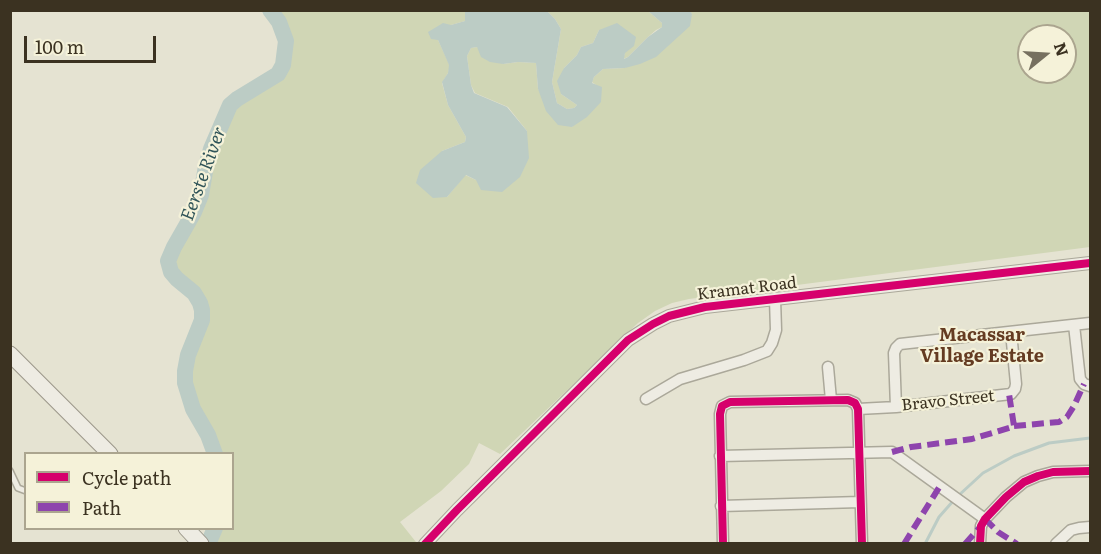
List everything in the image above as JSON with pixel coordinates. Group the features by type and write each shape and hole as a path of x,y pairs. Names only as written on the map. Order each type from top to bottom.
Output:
{"main road":[{"path":"10,354 109,452"},
{"path":"188,530 201,543"}],"street":[{"name":"Kramat Road","path":"425,543 628,340 669,316 688,310 775,299 1090,263"},
{"path":"646,399 680,379 766,351 772,343 776,330 775,299"},
{"path":"896,407 894,353 898,346 1090,323"},
{"path":"1074,325 1080,379 1084,384 1090,386"},
{"name":"Bravo Street","path":"858,409 1011,394 1016,386 1011,332"},
{"path":"828,367 831,400"},
{"path":"723,543 720,456 722,406 730,402 850,400 856,404 858,409 862,543"},
{"path":"720,456 888,451 895,453 985,519"},
{"path":"980,543 981,526 985,519 1019,486 1046,474 1061,471 1090,471"},
{"path":"721,506 861,502"},
{"path":"1056,543 1071,530 1090,528"}],"lane":[{"path":"10,471 18,488 24,490"}],"green space":[{"path":"270,11 465,11 465,21 451,25 438,40 450,66 442,83 448,105 466,137 465,142 442,151 447,197 465,175 476,180 527,131 508,107 475,93 471,85 467,56 471,48 477,47 503,64 536,63 538,89 572,127 596,85 592,82 594,77 603,69 625,68 692,15 690,11 1090,11 1090,247 672,303 638,323 500,454 479,443 469,464 441,491 400,522 415,543 214,544 210,540 215,530 234,530 234,452 215,452 193,409 185,383 185,371 188,355 202,320 202,310 194,293 171,272 168,261 201,195 211,149 230,105 278,74 283,65 286,41 279,22"},
{"path":"547,11 648,11 662,23 662,27 623,59 625,53 599,30 593,43 581,47 577,55 564,68 561,94 577,105 567,109 557,103 552,82 561,29"}],"shaded area":[{"path":"465,11 547,11 561,29 552,82 557,103 567,109 577,105 561,94 557,81 581,47 593,43 599,30 617,23 636,37 634,46 625,53 624,59 662,27 662,23 648,11 690,11 692,14 690,26 656,57 625,68 603,69 594,77 592,83 602,87 601,102 587,117 572,127 558,125 546,111 538,89 536,63 490,62 481,57 477,47 471,48 467,56 474,93 507,107 527,131 529,158 520,177 502,192 481,190 476,180 466,175 447,197 433,198 416,183 420,170 442,151 465,142 466,137 448,105 442,82 448,73 449,65 438,40 431,39 428,32 443,23 451,25 465,21"}],"waterway":[{"name":"Eerste River","path":"214,452 208,435 193,409 185,383 188,355 202,320 202,310 194,293 171,272 168,261 201,195 211,149 230,105 278,74 283,65 286,41 279,22 270,10"},
{"path":"958,496 983,473 1014,456 1049,443 1090,438"},
{"path":"925,544 939,517 954,500"},
{"name":"Eerste River","path":"208,544 214,530"}],"marked path":[{"path":"1014,426 1059,422 1067,417 1084,384"},
{"path":"892,452 911,447 972,439 1012,427 1014,426 1009,394"},
{"path":"904,544 940,486"},
{"path":"985,519 998,532 1017,544"},
{"path":"965,544 981,526"}],"cycle path":[{"path":"425,544 628,340 669,316 705,307 1090,263"},
{"path":"723,544 720,414 722,406 730,402 848,400 855,403 858,409 862,544"},
{"path":"980,544 981,526 985,519 1024,482 1053,472 1090,471"}],"district":[{"name":"Macassar Village Estate","path":"982,346"}]}
